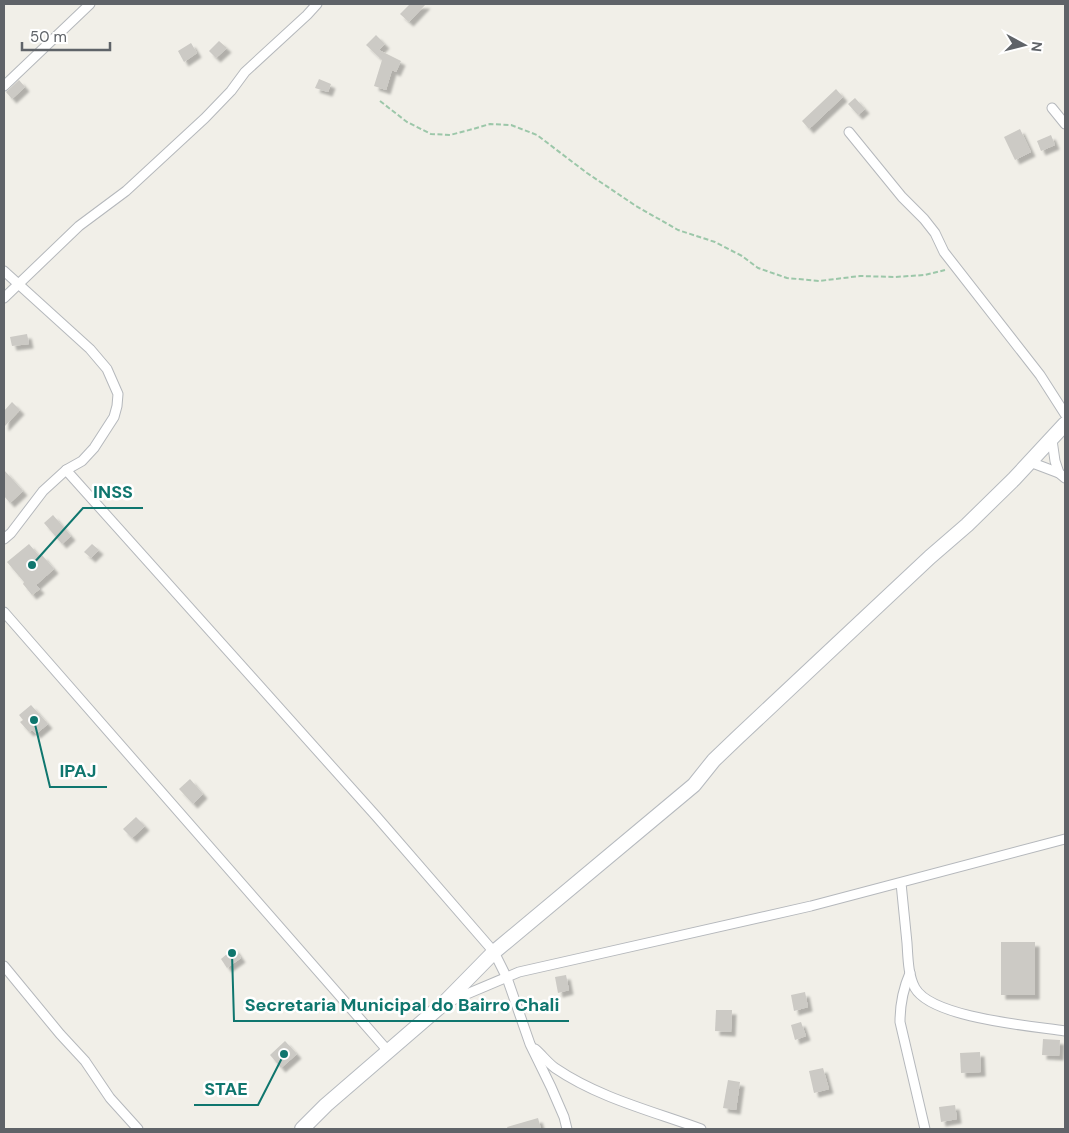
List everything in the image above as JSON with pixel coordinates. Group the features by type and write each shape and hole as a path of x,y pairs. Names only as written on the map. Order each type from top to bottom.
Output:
{"street":[{"path":"4,86 90,4"},
{"path":"4,298 79,226 126,191 205,118 231,91 245,72 273,48 317,4"},
{"path":"1052,108 1065,124"},
{"path":"848,132 902,197 924,219 944,252 1040,375 1065,414"},
{"path":"4,271 108,369 118,394 118,406 114,418 94,448 82,461 66,470 43,491 11,533 4,539"},
{"path":"302,1129 326,1105 443,1004 494,952 694,785 720,755 930,557 967,525 1052,440 1065,424"},
{"path":"1052,440 1055,461 1062,475"},
{"path":"1030,462 1062,475"},
{"path":"66,470 376,816 494,952 507,978 530,1044 564,1116 567,1129"},
{"path":"4,612 388,1051"},
{"path":"443,1004 519,972 812,906 1065,839"},
{"path":"901,882 910,973 915,988 921,995 930,1003 970,1016 1065,1031"},
{"path":"4,966 60,1034 85,1061 110,1098 138,1129"},
{"path":"910,973 904,988 900,1008 900,1022 925,1129"},
{"path":"530,1044 554,1067 579,1082 648,1111 701,1129"}],"path":[{"path":"380,101 407,122 431,134 450,135 490,124 511,125 537,135 587,173 636,206 678,230 715,242 742,256 758,268 787,278 819,281 860,276 894,277 925,275 956,267"}],"building":[{"path":"410,4 426,4 409,22 400,14"},
{"path":"376,35 385,44 379,50 401,61 396,72 392,70 386,90 374,86 382,60 366,45"},
{"path":"219,41 227,48 216,58 209,51"},
{"path":"191,43 197,53 184,62 178,51"},
{"path":"319,79 331,84 328,92 315,88"},
{"path":"19,80 25,87 12,99 6,92"},
{"path":"836,89 843,97 809,129 802,121"},
{"path":"855,98 865,109 858,115 848,104"},
{"path":"1020,129 1031,152 1015,160 1004,137"},
{"path":"1051,135 1055,145 1041,151 1037,141"},
{"path":"27,334 29,344 12,346 10,337"},
{"path":"12,402 20,410 4,427 4,411"},
{"path":"4,470 23,491 10,503 4,496"},
{"path":"53,515 71,536 62,544 44,523"},
{"path":"29,544 54,569 36,585 40,589 32,595 7,562"},
{"path":"92,544 99,550 91,558 84,552"},
{"path":"31,705 48,724 36,734 32,730 29,732 20,722 23,720 19,715"},
{"path":"190,779 203,794 193,804 179,789"},
{"path":"136,817 145,826 132,838 123,829"},
{"path":"1001,942 1035,942 1035,995 1001,995"},
{"path":"234,948 241,958 227,968 221,959"},
{"path":"566,975 569,990 558,993 555,977"},
{"path":"805,992 808,1007 794,1011 791,995"},
{"path":"716,1010 732,1010 731,1032 715,1031"},
{"path":"801,1022 806,1036 795,1040 791,1025"},
{"path":"1043,1039 1060,1040 1059,1056 1042,1055"},
{"path":"285,1041 297,1054 281,1068 270,1055"},
{"path":"980,1052 981,1072 961,1073 960,1053"},
{"path":"823,1068 829,1089 814,1093 809,1071"},
{"path":"728,1080 740,1082 736,1110 723,1108"},
{"path":"955,1105 957,1119 941,1122 939,1107"},
{"path":"538,1118 541,1129 508,1129 507,1127"}],"place":[{"name":"INSS","path":"32,565"},
{"name":"IPAJ","path":"34,720"},
{"name":"Secretaria Municipal do Bairro Chali","path":"232,953"},
{"name":"STAE","path":"284,1054"}]}
